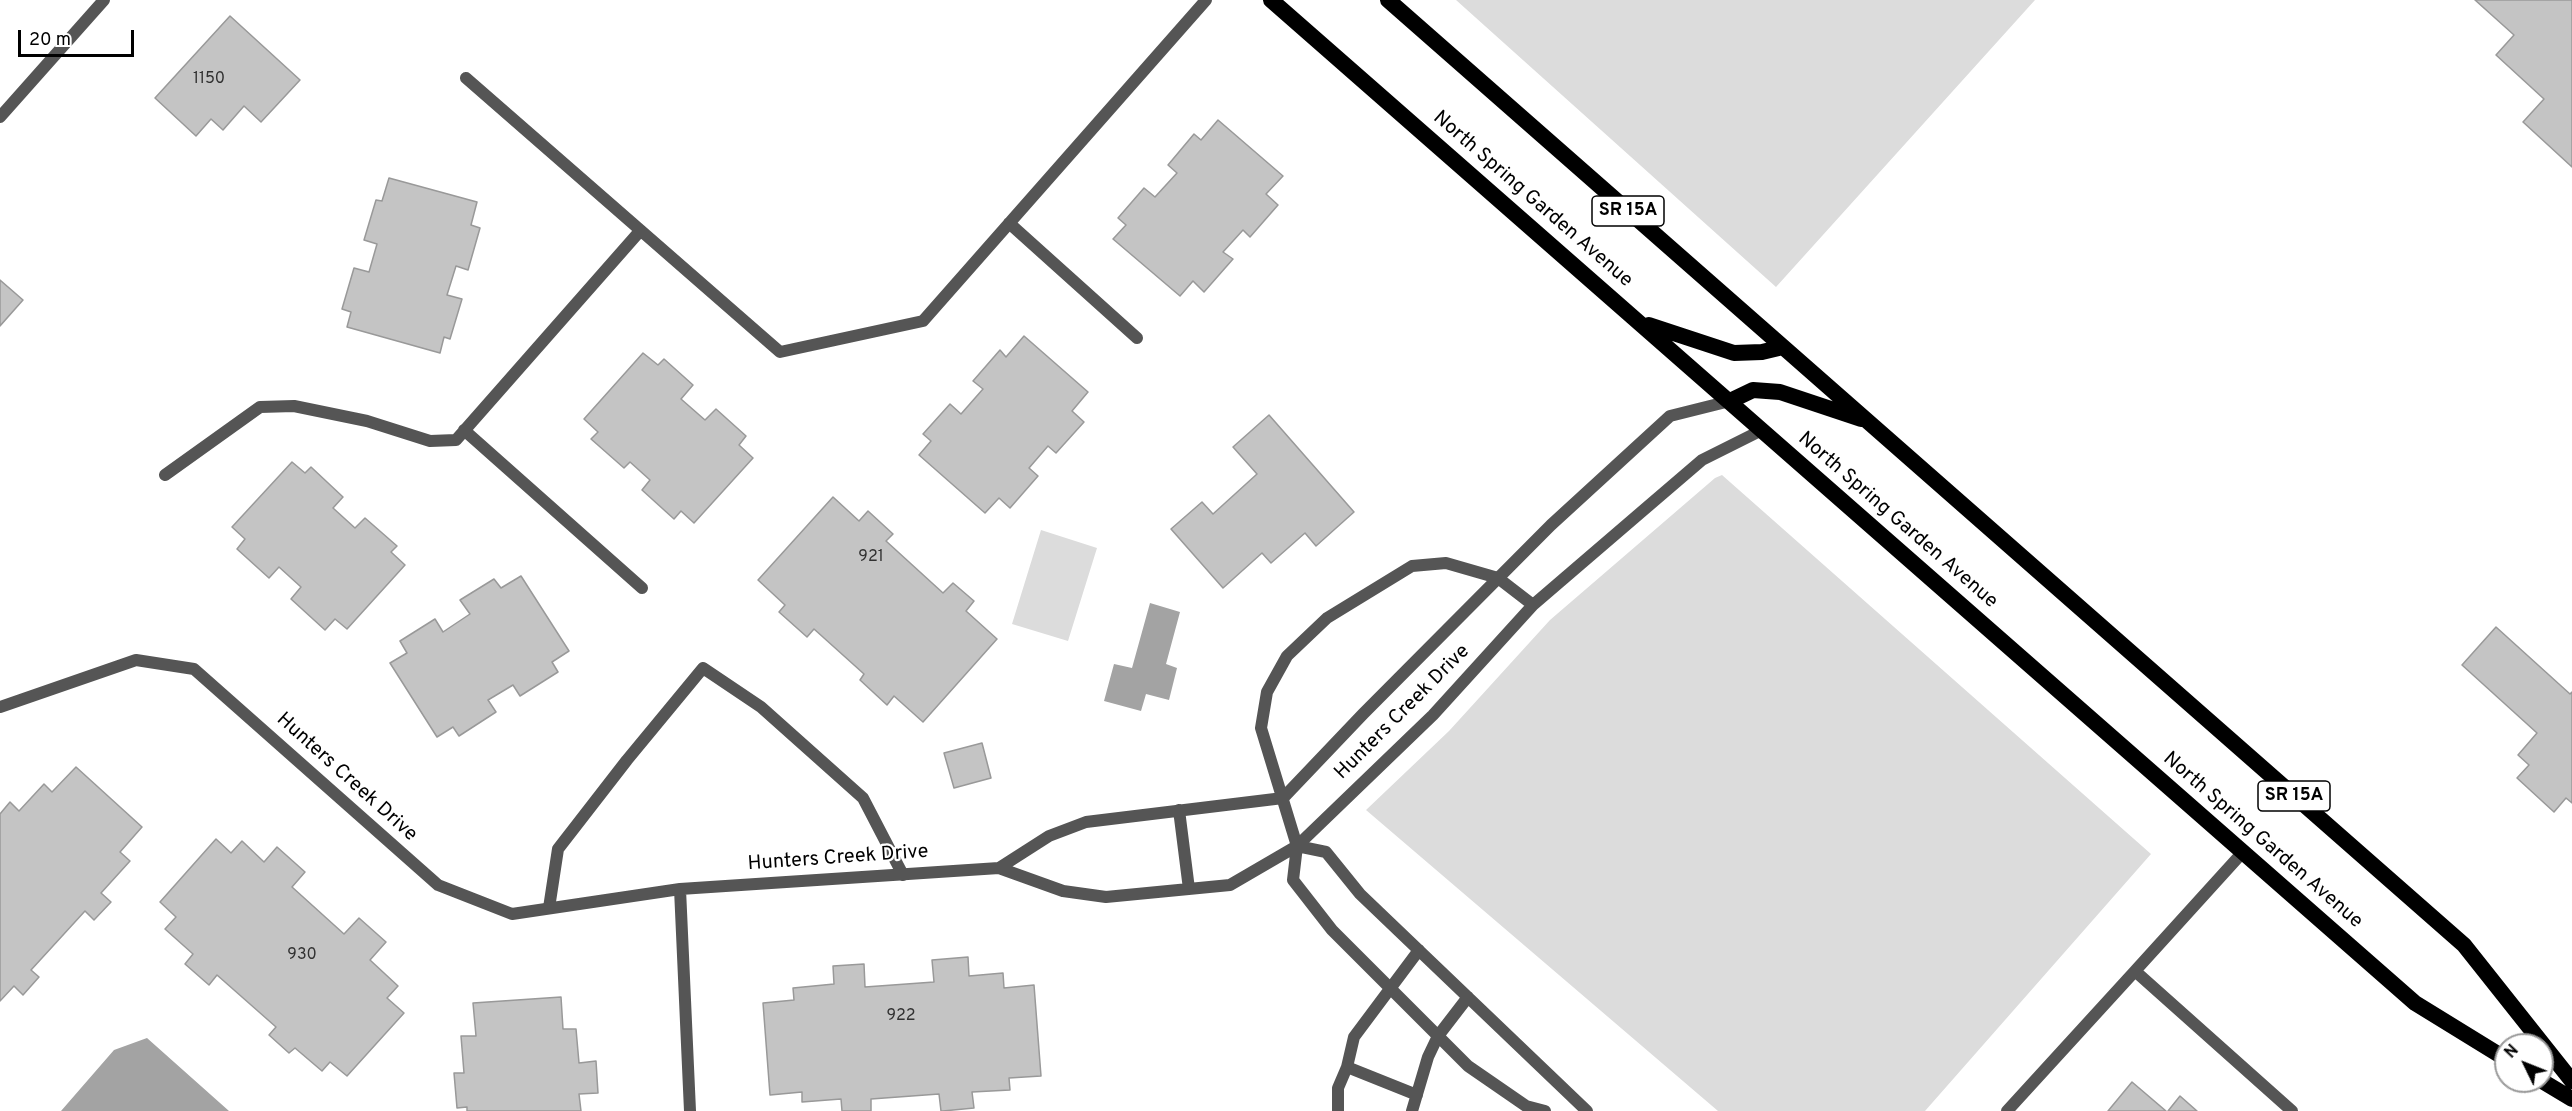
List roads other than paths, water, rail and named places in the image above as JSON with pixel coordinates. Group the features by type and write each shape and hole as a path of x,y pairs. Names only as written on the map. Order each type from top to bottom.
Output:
{"highway":[{"name":"North Spring Garden Avenue","path":"1271,0 1640,321 2415,1003 2494,1052"},
{"name":"SR 15A","path":"1388,0 2464,945 2572,1082"},
{"path":"1640,321 1734,353 1762,352 1783,347"},
{"path":"1730,401 1753,390 1780,392 1867,421"},
{"path":"2554,1089 2572,1100"}],"street":[{"path":"0,117 104,0"},
{"path":"466,78 780,352 923,321 1206,0"},
{"path":"1009,223 1137,338"},
{"path":"165,475 260,407 294,406 367,421 430,441 456,440 640,231"},
{"name":"Hunters Creek Drive","path":"999,868 1049,836 1086,822 1283,798 1551,525 1670,416 1730,401"},
{"path":"464,430 642,588"},
{"name":"Hunters Creek Drive","path":"0,707 136,660 194,669 438,885 512,914 680,889 999,868 1063,891 1106,897 1230,885 1297,846 1433,715 1533,605 1702,460 1762,430"},
{"path":"1533,605 1498,578 1446,563 1412,566 1387,579 1327,618 1287,656 1267,692 1261,728 1297,846 1293,880 1332,930 1468,1066 1526,1106 1545,1111"},
{"path":"549,908 558,849 627,760 703,669 760,707 863,798 903,875"},
{"path":"1179,810 1189,889"},
{"path":"1297,846 1326,852 1360,894 1587,1111"},
{"path":"2007,1111 2243,852"},
{"path":"680,889 690,1111"},
{"path":"1338,1111 1338,1088 1347,1067 1354,1037 1419,950"},
{"path":"2135,971 2292,1111"},
{"path":"1412,1111 1428,1057 1438,1035 1468,997"},
{"path":"1347,1067 1417,1095"}]}
